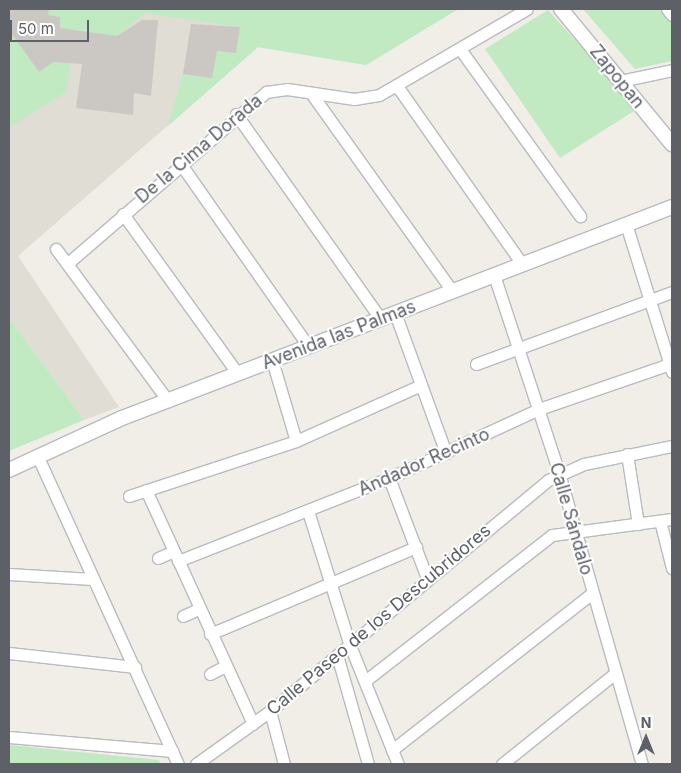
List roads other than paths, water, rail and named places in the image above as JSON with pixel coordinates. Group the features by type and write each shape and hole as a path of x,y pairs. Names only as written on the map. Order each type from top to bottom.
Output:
{"street":[{"name":"De la Cima Dorada","path":"68,262 236,114 275,89 367,98 397,86 528,9"},
{"name":"Zapopan","path":"561,9 672,144"},
{"path":"667,9 672,15"},
{"path":"460,48 580,216"},
{"path":"620,81 672,70"},
{"path":"397,86 522,264"},
{"path":"311,94 452,291"},
{"path":"236,114 380,318"},
{"path":"180,163 308,346"},
{"name":"Avenida las Palmas","path":"9,470 37,455 168,401 395,312 672,207"},
{"path":"123,214 238,374"},
{"path":"626,224 652,299 671,368"},
{"path":"56,249 68,262 168,401"},
{"name":"Calle Sándalo","path":"494,275 559,473 639,762"},
{"path":"476,364 672,292"},
{"path":"395,312 446,453"},
{"path":"272,360 296,441"},
{"name":"Andador Recinto","path":"158,558 176,556 308,512 446,453 539,409 671,368"},
{"path":"128,496 296,441 421,384"},
{"path":"559,473 627,454 672,446"},
{"path":"627,454 638,524"},
{"path":"37,455 178,764"},
{"name":"Calle Paseo de los Descubridores","path":"196,764 270,712 427,578 559,473"},
{"path":"389,478 427,578"},
{"path":"146,490 224,666 253,724"},
{"path":"308,512 328,582 349,643 398,764"},
{"path":"366,681 541,542 575,529 672,519"},
{"path":"660,521 672,568"},
{"path":"210,634 328,582 416,548"},
{"path":"9,574 92,579"},
{"path":"392,750 592,594"},
{"path":"183,616 198,609"},
{"path":"9,653 135,667"},
{"path":"337,655 368,764"},
{"path":"210,674 224,666"},
{"path":"502,764 615,673"},
{"path":"270,712 284,764"},
{"path":"9,737 172,751"}]}
